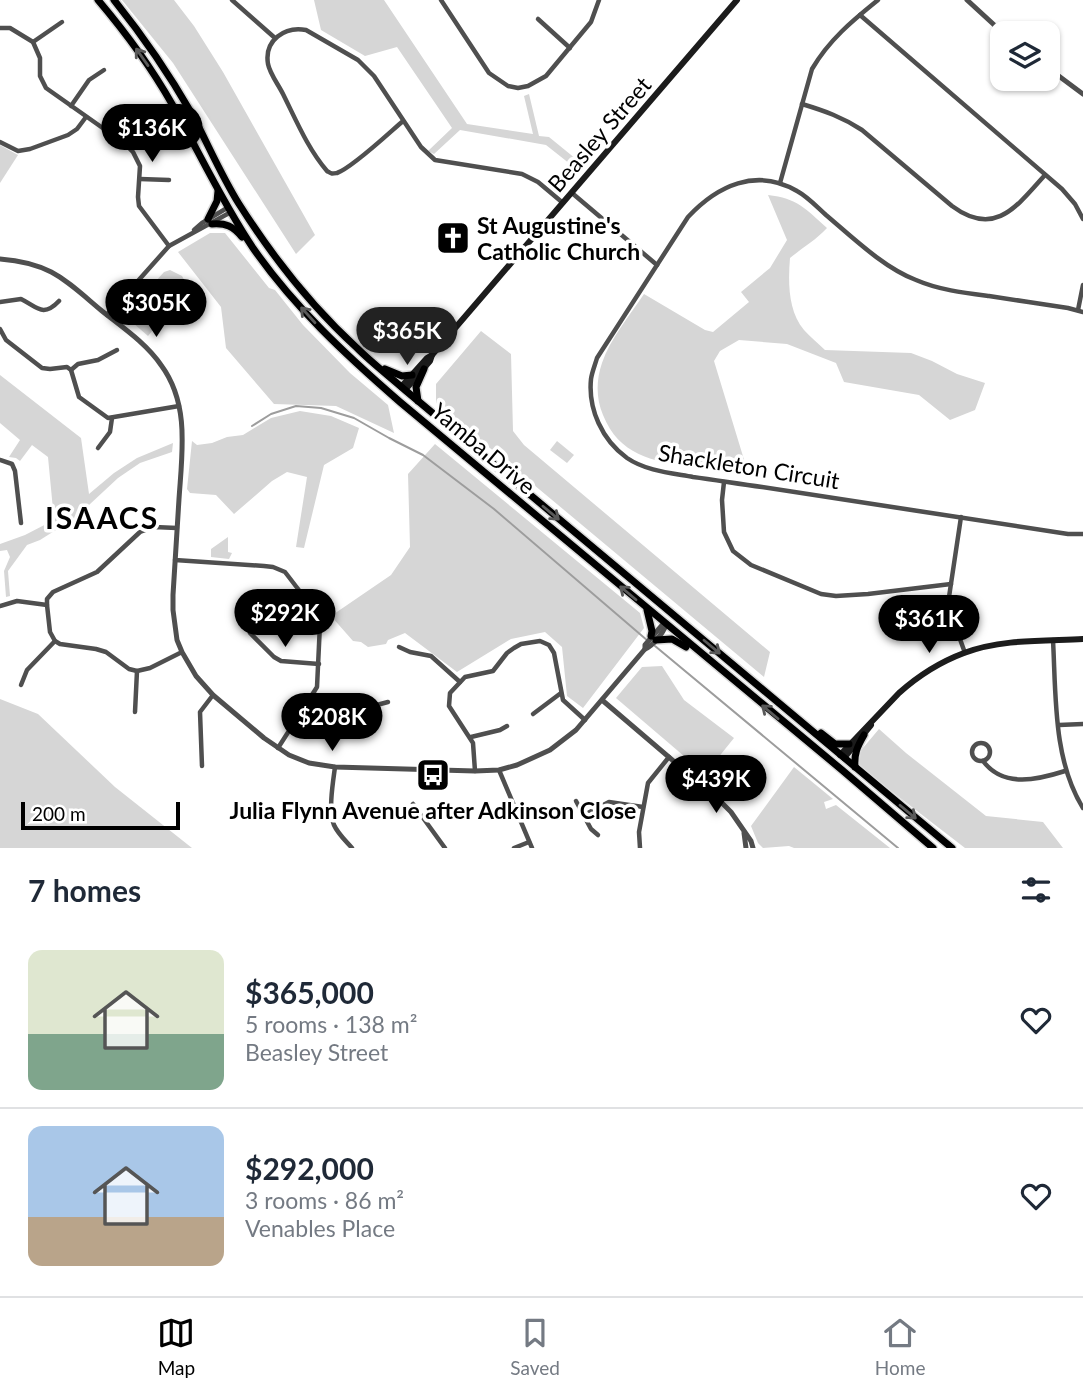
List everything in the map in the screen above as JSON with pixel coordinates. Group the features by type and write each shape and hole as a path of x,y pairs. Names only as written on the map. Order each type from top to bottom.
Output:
{"main road":[{"name":"Yamba Drive","path":"98,0 158,82 229,210 253,247 279,282 323,332 395,398 933,848"},
{"path":"114,0 176,87 239,204 308,298 372,362 402,376 412,374"},
{"name":"Beasley Street","path":"403,389 424,369 432,355 737,0"},
{"path":"218,190 210,222 231,226 253,247"},
{"path":"229,210 239,204"},
{"name":"Beasley Street","path":"403,389 412,374 432,355"},
{"name":"Yamba Drive","path":"372,362 952,848"},
{"path":"419,402 416,387 424,369"},
{"path":"395,398 403,389"},
{"path":"640,588 664,613 665,623 682,622"},
{"path":"646,608 653,638 672,639 700,653"},
{"path":"842,757 849,744 910,684 941,663 965,653 1004,645 1083,639"},
{"path":"835,765 870,729 873,721"},
{"path":"810,730 821,733 835,744 849,744"},
{"path":"855,768 854,756 864,735"}],"street":[{"path":"232,0 275,38"},
{"path":"441,0 489,73 508,86 518,88 528,86 546,76 591,22 599,0"},
{"path":"780,183 811,69 844,27 878,0"},
{"path":"967,0 990,21"},
{"path":"860,15 1062,189 1083,219"},
{"path":"538,19 570,47"},
{"path":"33,42 62,22"},
{"path":"0,29 10,28 33,42 40,58 40,76 46,88 124,143 138,159 139,206 167,248"},
{"path":"403,121 350,166 335,173 327,171 301,131 269,68 268,52 275,38 296,28 306,30 358,60 374,76 421,147 435,160 530,176 562,203"},
{"path":"71,106 89,80 104,70"},
{"path":"1060,77 1083,94"},
{"path":"802,104 838,115 850,122 952,206 964,215 977,219 1004,215 1016,208 1045,175"},
{"path":"0,142 13,150 30,149 68,135 77,129 86,117"},
{"path":"124,143 141,121"},
{"path":"140,178 169,180"},
{"name":"Shackleton Circuit","path":"1081,311 964,293 915,280 868,251 805,197 780,183 745,181 713,195 688,217 597,358 591,377 591,396 603,434 615,447 635,463 662,472 1068,534 1083,534"},
{"path":"572,193 657,265"},
{"path":"108,316 167,248 229,210"},
{"path":"0,259 29,262 54,273 150,352 175,389 183,435 173,610 177,640 196,676 213,695 289,755 309,763 335,767 475,771 499,770 517,765 550,750 570,736 665,623"},
{"path":"1081,311 1083,285"},
{"path":"0,302 21,299 34,309 42,310 50,309 59,301"},
{"path":"0,329 6,340 42,368 67,367 71,370 79,397 104,416 112,418 180,406"},
{"path":"71,370 78,364 98,360 117,350"},
{"path":"98,448 110,432 112,418"},
{"path":"0,460 12,464 15,471 21,523"},
{"path":"724,482 724,532 733,551 751,565 821,593 836,596 951,584"},
{"path":"961,517 950,606 965,653"},
{"path":"177,528 154,527 140,532 97,572 54,592 47,599 47,605 50,632 55,641 106,652 129,669 137,671 150,668 182,652"},
{"path":"175,560 272,567 285,572 318,615 320,624 317,687 278,748"},
{"path":"0,606 18,601 47,605"},
{"path":"250,633 281,661 319,664"},
{"path":"1053,640 1059,741 1065,771 1083,808"},
{"path":"21,685 27,670 55,641"},
{"path":"475,771 473,743 449,706 450,693 466,677 493,671 521,644 540,641 549,645 554,653 561,693 567,705 585,720"},
{"path":"399,647 431,656 460,682"},
{"path":"135,712 137,671"},
{"path":"533,714 561,693"},
{"path":"314,694 332,704 373,706 388,702"},
{"path":"202,765 200,712 213,695"},
{"path":"602,700 718,799 731,812 747,844 753,848"},
{"path":"1059,725 1083,723"},
{"path":"471,737 507,726"},
{"path":"640,848 639,832 648,783 669,757"},
{"path":"983,761 990,770 1014,779 1044,778 1065,771"},
{"path":"335,767 332,821 352,848"},
{"path":"499,770 532,848"},
{"path":"576,801 591,829 598,835"},
{"path":"584,815 609,802 643,807"},
{"path":"413,804 445,848"},
{"path":"514,848 529,842"}],"shaded area":[{"path":"122,0 174,0 194,26 315,235 296,254 173,63"},
{"path":"314,0 384,0 467,124 533,134 524,96 529,94 539,136 549,137 576,159 570,164 546,145 460,130 434,154 428,151 452,128 397,47 365,56 321,30"},
{"path":"0,145 18,155 0,183"},
{"path":"768,195 794,202 827,228 790,258 789,286 792,305 806,333 825,350 911,353 957,374 985,383 975,410 950,420 919,395 844,382 836,363 787,344 739,340 720,351 714,361 749,476 676,465 650,458 638,454 618,439 603,415 598,389 602,363 615,336 644,294 705,330 713,332 749,302 741,292 770,268 787,240"},
{"path":"210,233 225,233 303,325 350,373 388,405 394,433 336,406 274,404 226,348 221,307 178,252"},
{"path":"170,270 182,276 188,287 148,336 125,316 164,272"},
{"path":"481,331 511,354 513,431 524,445 770,652 764,677 436,403 436,384"},
{"path":"0,375 81,438 89,494 137,458 173,443 172,452 140,463 118,478 75,518 27,545 8,571 10,596 6,597 4,571 10,557 7,550 0,551 0,544 54,520 48,457 32,445 20,461 9,457 20,440 0,423"},
{"path":"300,411 331,416 359,428 353,448 324,465 304,548 296,547 307,477 287,472 272,481 234,514 216,495 190,493 187,489 192,441 197,445 243,435 271,418"},
{"path":"557,441 574,455 567,463 550,450"},
{"path":"435,444 640,613 644,628 583,708 567,696 562,647 545,632 511,639 457,672 405,633 388,640 386,644 368,647 353,641 331,616 391,575 410,547 408,474"},
{"path":"228,537 228,552 232,553 229,559 211,557 211,549"},
{"path":"662,666 684,700 734,738 705,774 616,698 642,667"},
{"path":"0,699 38,714 115,787 192,848 0,848"},
{"path":"879,729 986,816 1043,822 1063,848 965,848 860,767 857,755"},
{"path":"794,767 833,799 824,802 826,809 836,805 890,848 763,848 751,826"}],"waterway":[{"path":"252,426 271,414 296,406 321,408 354,418 423,455 494,509 648,641"},
{"path":"655,646 898,848"}],"place":[{"name":"St Augustine's Catholic Church","path":"453,238"},
{"name":"Julia Flynn Avenue after Adkinson Close","path":"433,775"}],"district":[{"name":"ISAACS","path":"102,517"}]}
